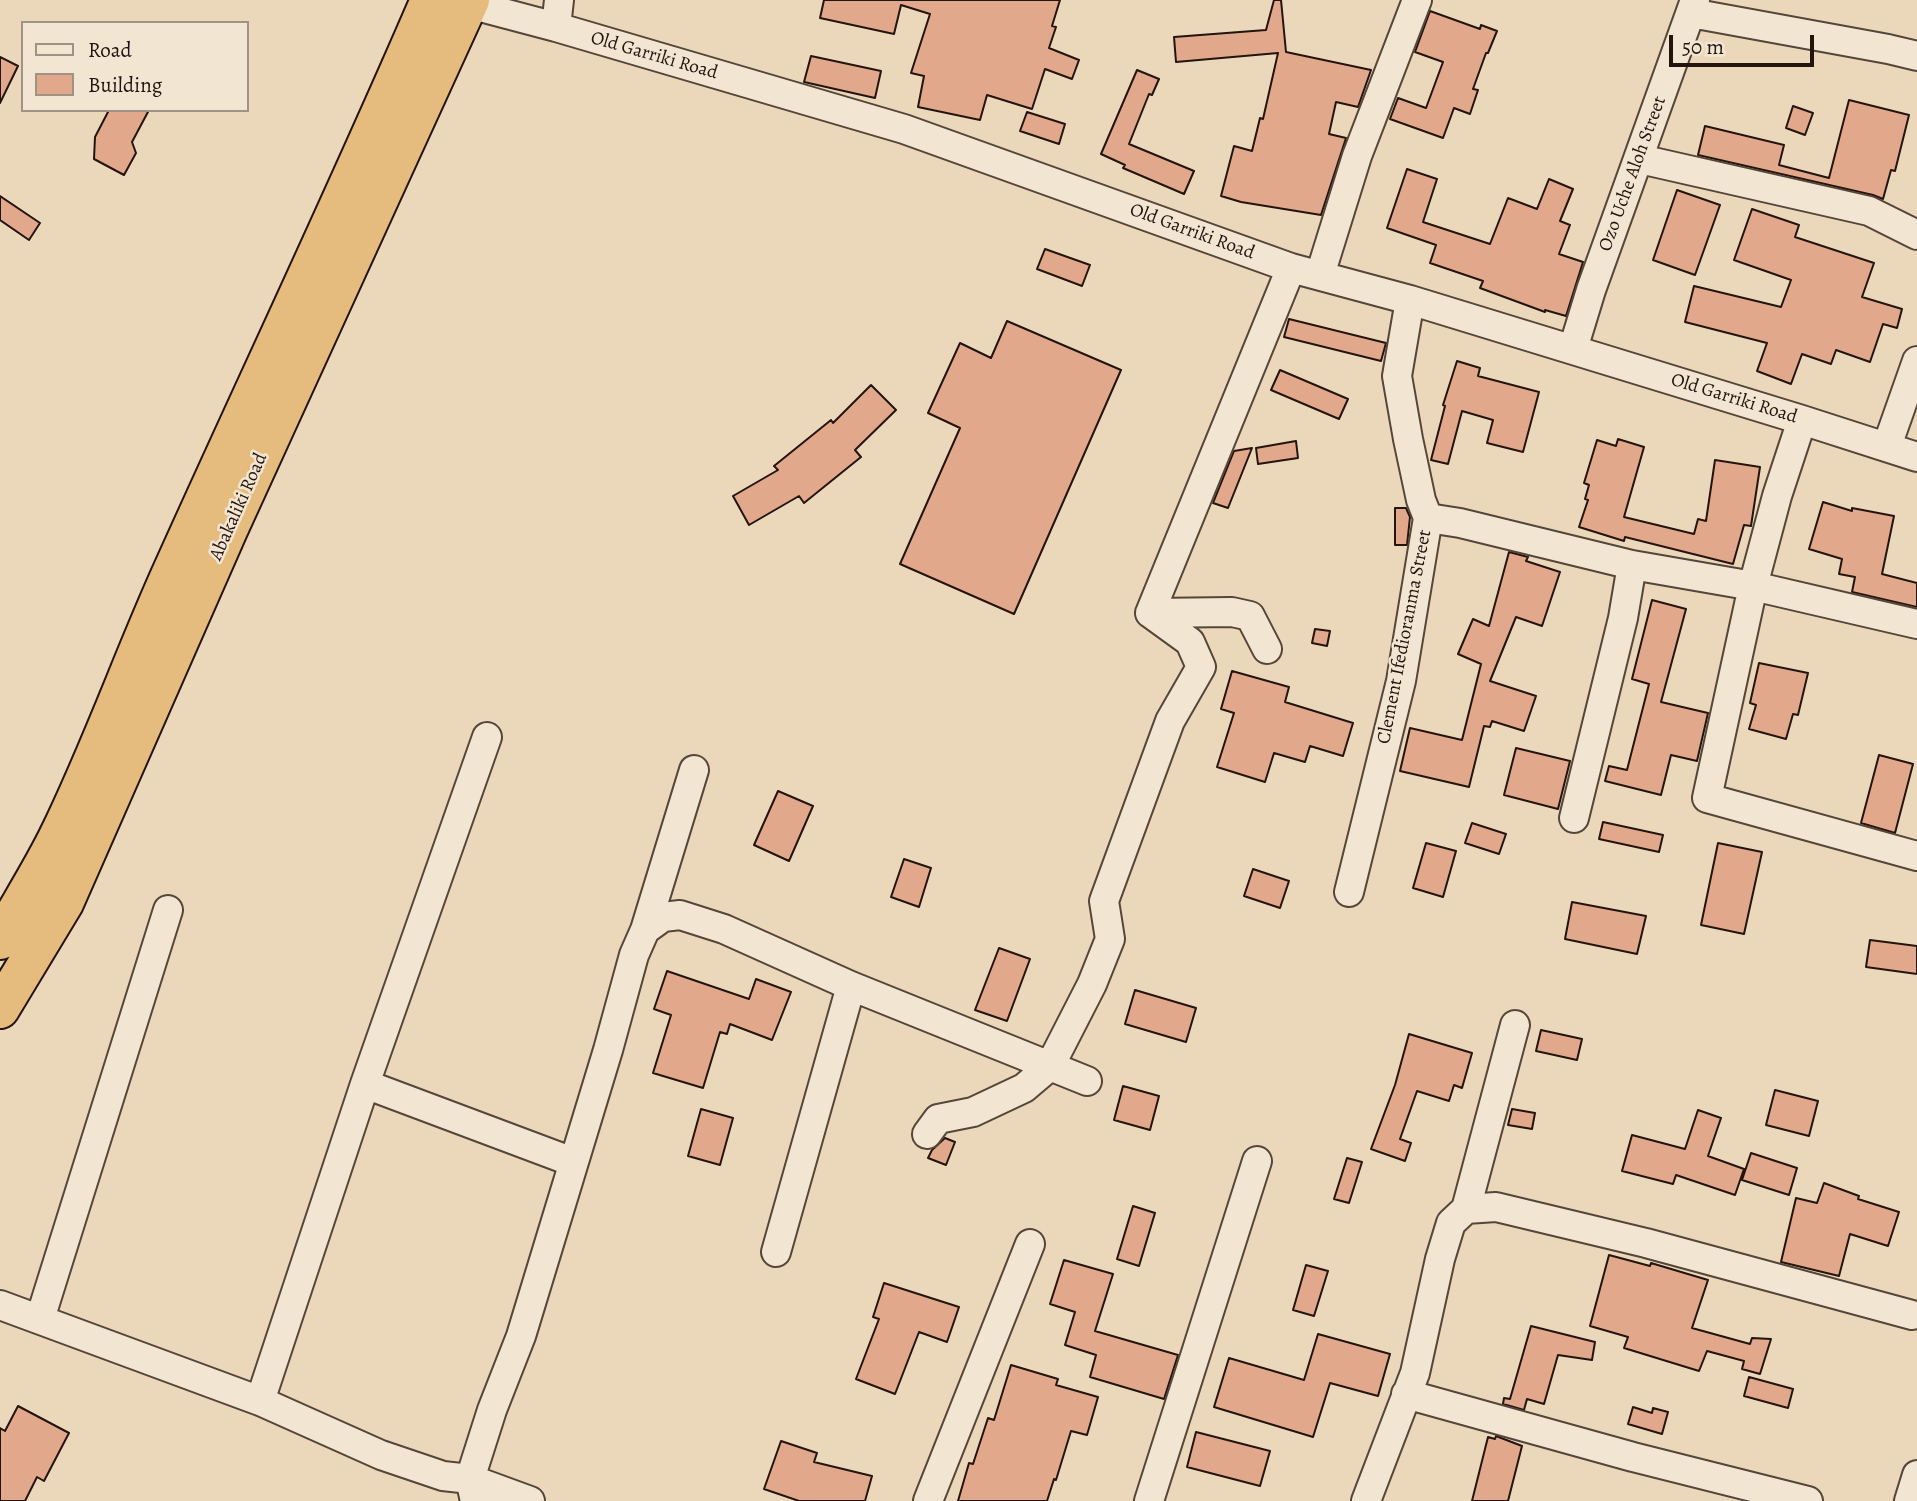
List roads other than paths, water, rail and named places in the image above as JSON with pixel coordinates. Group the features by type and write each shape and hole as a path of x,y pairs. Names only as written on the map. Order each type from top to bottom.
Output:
{"highway":[{"name":"Abakaliki Road","path":"0,940 56,841 173,569 323,243 430,0"},
{"name":"Abakaliki Road","path":"0,1009 64,903 465,1"}],"street":[{"path":"1320,275 1357,156 1417,0"},
{"name":"Old Garriki Road","path":"465,1 519,19 557,13 904,129 1291,268 1573,349 1917,457"},
{"path":"1693,7 1917,56"},
{"name":"Ozo Uche Aloh Street","path":"1573,349 1591,290 1693,7"},
{"path":"1640,159 1868,211 1917,235"},
{"path":"1150,613 1291,268"},
{"name":"Clement Ifedioranma Street","path":"1349,892 1401,681 1428,518 1410,451 1397,376 1410,300"},
{"path":"1887,446 1917,361"},
{"path":"1802,420 1777,495 1753,586 1707,798 1917,856"},
{"path":"1428,518 1460,523 1632,565 1753,586 1917,624"},
{"path":"1574,818 1623,618 1632,565"},
{"path":"1150,613 1232,612 1250,616 1267,649"},
{"path":"927,1134 938,1119 973,1112 1024,1088 1050,1066 1092,984 1110,939 1104,901 1170,721 1201,667 1190,642 1150,613"},
{"path":"260,1401 365,1084 487,737"},
{"path":"472,1490 492,1410 521,1336 634,955 645,929 694,771"},
{"path":"40,1319 168,910"},
{"path":"645,929 663,917 680,915 724,929 851,986 1087,1081"},
{"path":"776,1252 851,986"},
{"path":"1366,1501 1415,1373 1440,1259 1451,1223 1466,1209 1515,1025"},
{"path":"365,1084 573,1161"},
{"path":"1149,1501 1256,1161"},
{"path":"1466,1209 1496,1208 1646,1243 1912,1315"},
{"path":"928,1501 1030,1244"},
{"path":"0,1305 260,1401 381,1455 443,1476 472,1490 530,1501"},
{"path":"1406,1394 1633,1457 1808,1501"},
{"path":"1909,1501 1917,1475"}]}
